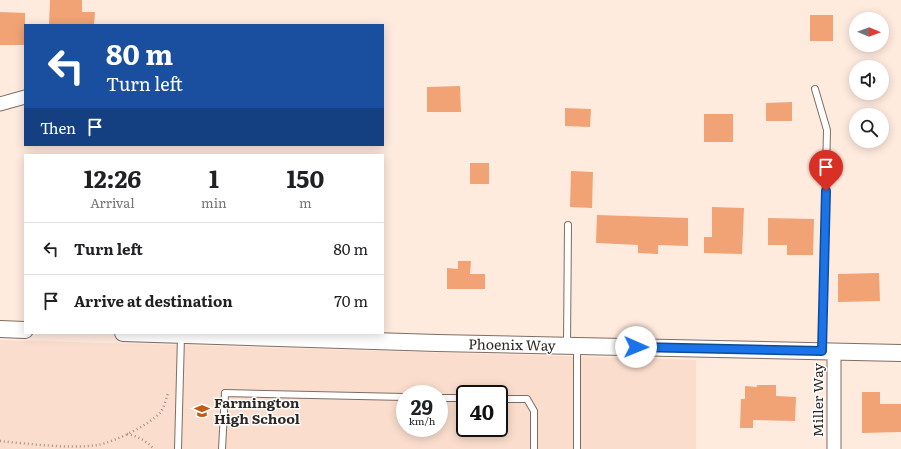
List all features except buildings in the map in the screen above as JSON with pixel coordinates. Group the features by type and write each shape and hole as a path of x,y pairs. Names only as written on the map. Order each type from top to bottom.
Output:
{"street":[{"path":"0,104 24,97"},
{"path":"0,329 24,330"},
{"name":"Phoenix Way","path":"152,334 572,346 901,353"},
{"name":"Miller Way","path":"828,351 834,449"}],"lane":[{"path":"815,89 827,130 828,351"},
{"path":"568,225 572,346 578,449"},
{"path":"178,449 181,335"},
{"path":"222,449 224,393 396,397"},
{"path":"508,399 527,399 534,411 534,449"}],"path":[{"path":"0,441 63,446 98,445 127,434 144,425 160,412 168,388"},
{"path":"127,434 136,436 154,449"}],"shaded area":[{"name":"Farmington High School","path":"0,340 696,360 696,449 0,449"}],"place":[{"name":"Farmington High School","path":"202,411"}],"route":[{"path":"636,347 822,351 826,191"}]}
